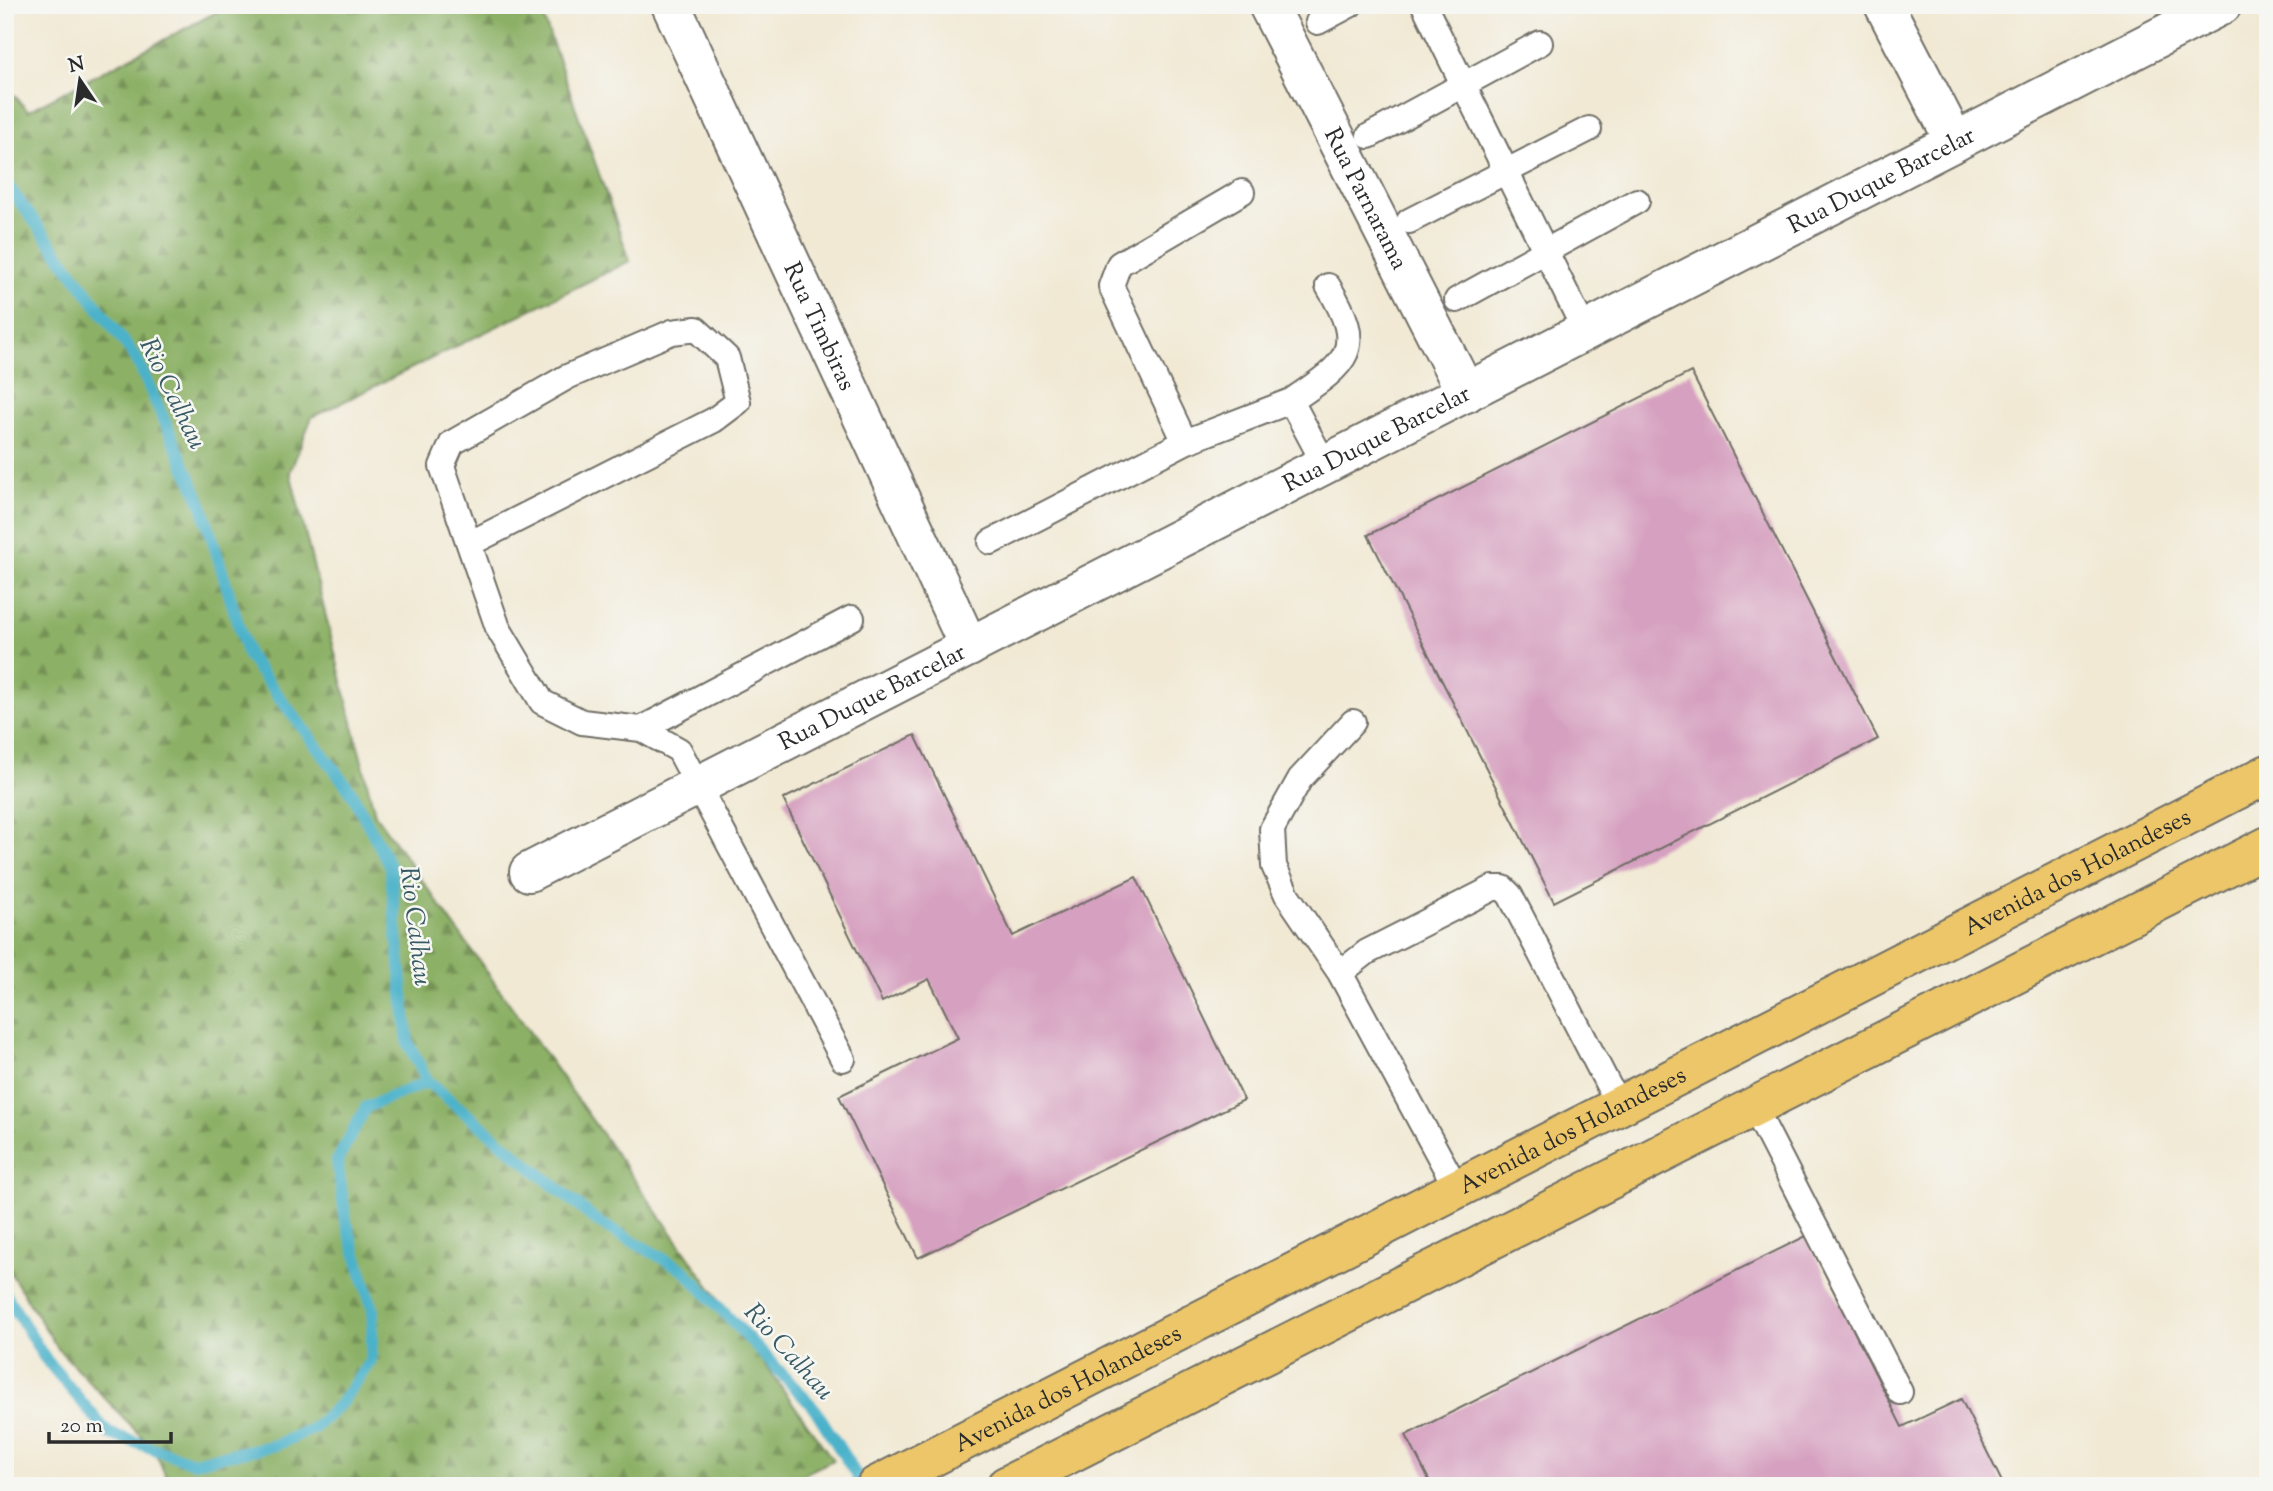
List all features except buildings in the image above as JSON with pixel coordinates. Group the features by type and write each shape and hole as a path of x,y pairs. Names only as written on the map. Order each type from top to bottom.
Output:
{"main road":[{"name":"Avenida dos Holandeses","path":"876,1486 2268,774"},
{"path":"1006,1486 2268,846"}],"street":[{"name":"Rua Timbiras","path":"671,5 969,647"},
{"name":"Rua Parnarama","path":"1268,5 1466,393"},
{"path":"1884,5 1955,142"},
{"name":"Rua Duque Barcelar","path":"529,872 2222,5"}],"lane":[{"path":"1318,22 1350,5"},
{"path":"1424,5 1584,331"},
{"path":"1369,136 1540,43"},
{"path":"1409,221 1589,129"},
{"path":"1185,442 1111,286 1119,264 1242,192"},
{"path":"1457,300 1637,201"},
{"path":"991,542 1185,442 1291,401 1332,374 1347,354 1349,333 1343,310 1328,286"},
{"path":"470,544 714,420 738,402 727,358 696,329 672,331 567,377 452,443 442,466 498,628 542,702 582,722 641,729 679,750 700,784 843,1059"},
{"path":"1291,401 1325,465"},
{"path":"641,729 852,618"},
{"path":"1353,722 1300,779 1272,830 1275,866 1287,895 1340,973 1457,1189"},
{"path":"1340,973 1367,952 1493,888 1503,888 1510,895 1619,1105"},
{"path":"1754,1107 1900,1392"}],"green space":[{"path":"230,5 539,5 630,261 312,417 290,472 375,814 833,1460 779,1486 170,1486 155,1451 58,1349 5,1264 5,85 28,111"}],"waterway":[{"name":"Rio Calhau","path":"5,182 136,358 201,502 248,656 350,790 390,866 408,1043 428,1082 598,1222 684,1270 815,1409 863,1486"},
{"path":"5,1293 44,1357 108,1433 193,1462 276,1445 314,1428 341,1403 371,1360 373,1310 346,1221 337,1161 366,1107 428,1082"}]}
